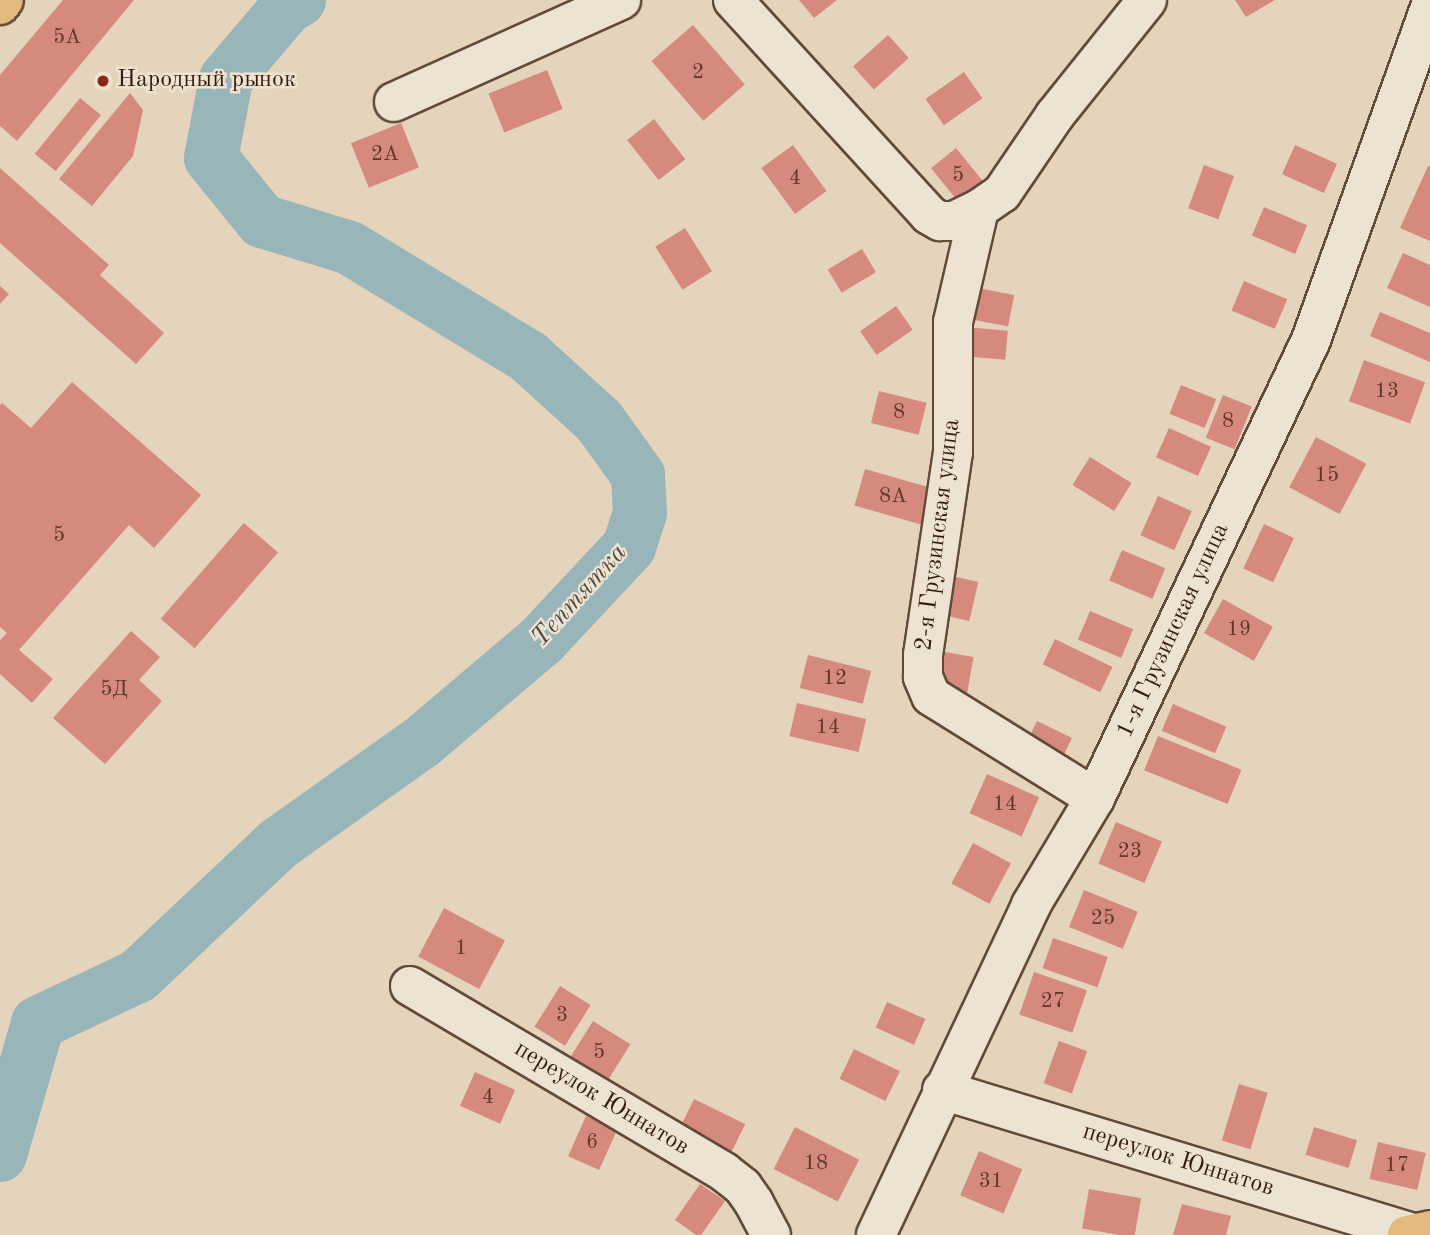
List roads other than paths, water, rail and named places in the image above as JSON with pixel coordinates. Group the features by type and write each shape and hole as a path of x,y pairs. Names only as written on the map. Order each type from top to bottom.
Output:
{"main road":[{"path":"0,5 4,0"}],"street":[{"path":"394,102 621,0"},
{"path":"733,0 929,215 940,221 954,221 979,209 1002,193 1055,116 1147,0"},
{"name":"1-я Грузинская улица","path":"876,1235 1031,905 1095,798 1311,340 1430,8"},
{"name":"2-я Грузинская улица","path":"979,209 953,322 953,452 923,655 923,677 931,696 1095,798"},
{"name":"переулок Юннатов","path":"410,986 724,1172 749,1195 771,1235"},
{"name":"переулок Юннатов","path":"942,1090 1417,1233"}],"waterway":[{"name":"Тептятка","path":"0,1155 38,1023 138,976 278,844 423,741 541,641 629,547 640,513 638,475 599,421 529,357 350,248 262,221 211,158 226,79 287,7 299,0"}],"place":[{"name":"Народный рынок","path":"103,81"}]}
